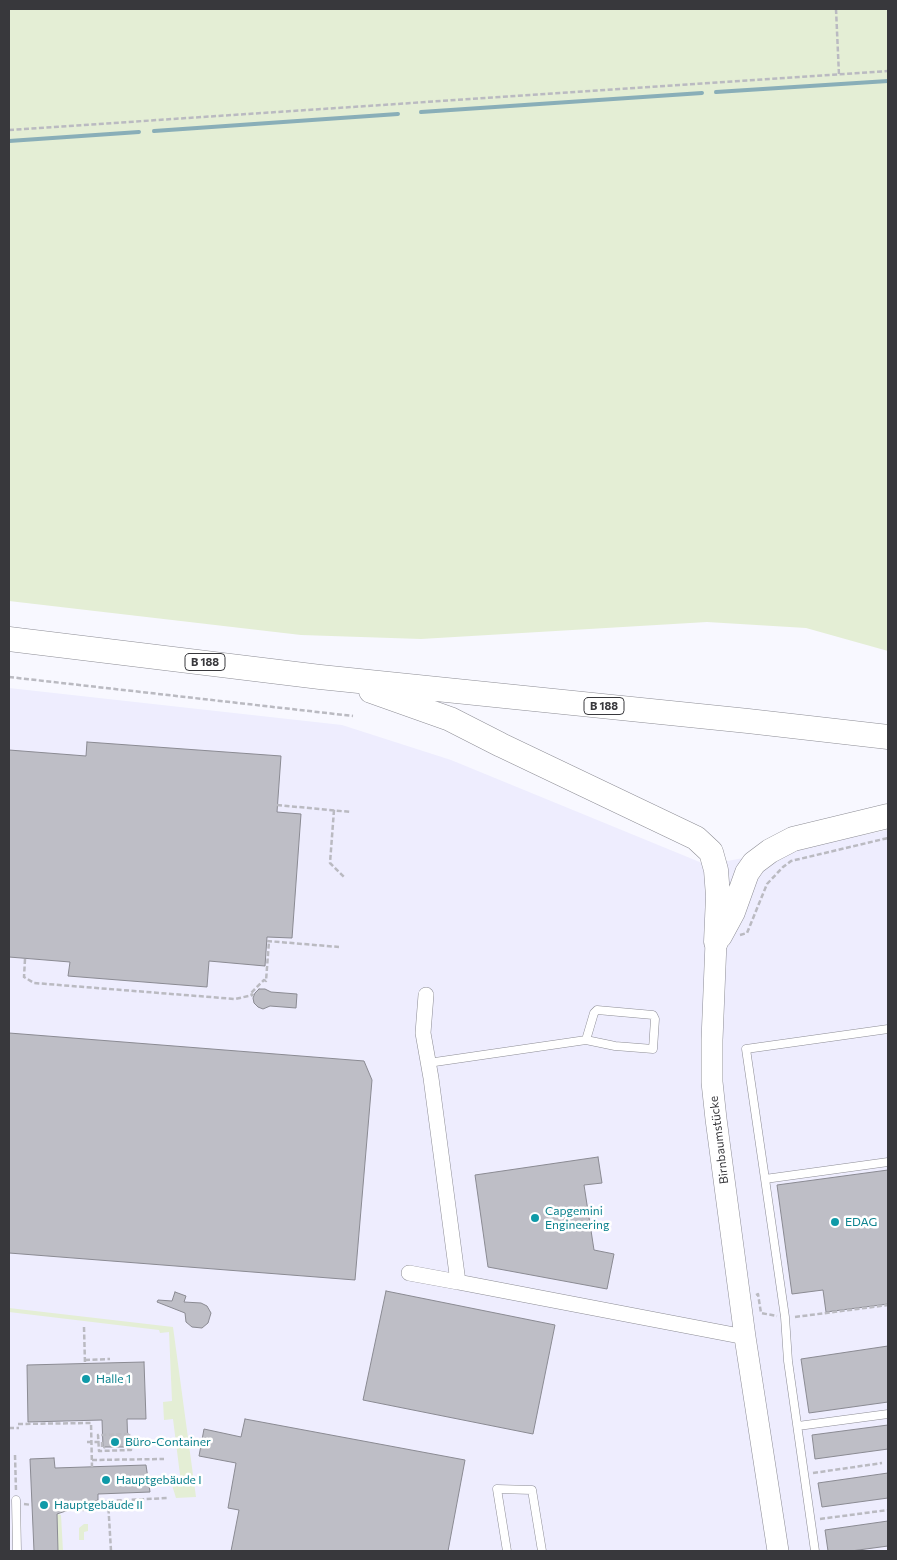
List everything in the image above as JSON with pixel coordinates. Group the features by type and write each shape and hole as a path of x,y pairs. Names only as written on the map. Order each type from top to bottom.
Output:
{"main road":[{"name":"B 188","path":"9,639 320,677 888,737"},
{"path":"320,677 375,692 450,719 696,838 711,852 716,870 718,896 716,942"},
{"path":"716,942 733,912 747,872 754,863 793,839 888,816"}],"street":[{"name":"Birnbaumstücke","path":"716,942 712,1082 745,1337 778,1551"},
{"path":"426,995 423,1033 458,1282"},
{"path":"410,1273 745,1337"}],"lane":[{"path":"428,1063 586,1040 615,1046 653,1050 655,1019 653,1015 597,1010 586,1040"},
{"path":"815,1551 788,1361 785,1317 746,1049 888,1029"},
{"path":"766,1179 888,1162"},
{"path":"798,1426 888,1414"},
{"path":"507,1551 497,1489 532,1490 542,1551"},
{"path":"16,1500 18,1551"}],"path":[{"path":"836,9 839,75"},
{"path":"9,130 888,71"},
{"path":"9,677 353,716"},
{"path":"277,805 351,812"},
{"path":"334,810 330,863 344,878"},
{"path":"716,942 747,933 767,884 791,862 888,838"},
{"path":"25,958 24,977 34,983 235,999 253,995 250,994 266,980 268,941 339,946"},
{"path":"740,1298 758,1294 761,1313 796,1318 888,1305"},
{"path":"84,1328 85,1362 110,1359"},
{"path":"9,1428 91,1422 92,1467"},
{"path":"98,1434 129,1434 131,1450 99,1451 98,1442 98,1434"},
{"path":"126,1447 129,1448 129,1438 131,1440 162,1441"},
{"path":"87,1442 102,1442 102,1448 105,1447"},
{"path":"15,1455 16,1500"},
{"path":"92,1460 164,1458"},
{"path":"804,1474 882,1463"},
{"path":"82,1508 82,1510 108,1501 168,1498"},
{"path":"108,1501 110,1551"},
{"path":"811,1521 888,1510"}],"shaded area":[{"path":"9,688 342,725 451,760 707,865 888,830 888,1551 9,1551"}],"green space":[{"path":"9,9 888,9 888,651 806,628 707,622 421,639 301,635 9,601"},
{"path":"9,1308 173,1327 196,1497 176,1498 172,1485 181,1483 173,1419 164,1420 163,1402 172,1401 169,1332 160,1333 159,1330 9,1312"},
{"path":"57,1514 61,1515 63,1551 58,1551"},
{"path":"84,1524 88,1524 88,1531 84,1532 84,1540 79,1540 79,1528"}],"building":[{"path":"87,742 281,756 277,812 301,814 292,938 267,937 265,966 209,961 207,987 68,976 70,962 9,957 9,750 86,756"},
{"path":"259,989 297,994 296,1008 270,1006 263,1009 258,1007 254,1003 253,998"},
{"path":"9,1033 364,1061 372,1080 355,1280 9,1253"},
{"name":"Capgemini Engineering","path":"598,1157 602,1183 584,1185 594,1250 614,1254 607,1289 488,1267 475,1175"},
{"name":"EDAG","path":"888,1170 888,1304 826,1312 823,1290 792,1294 777,1185"},
{"path":"386,1291 555,1325 533,1434 363,1400"},
{"path":"175,1292 186,1296 184,1302 201,1303 207,1306 211,1313 208,1323 202,1328 192,1327 186,1322 185,1313 157,1302 158,1300 172,1301"},
{"path":"888,1346 888,1402 809,1413 801,1359"},
{"name":"Halle 1","path":"144,1362 146,1419 127,1419 128,1447 103,1447 102,1420 28,1422 27,1365"},
{"path":"245,1419 465,1460 448,1551 231,1551 239,1510 228,1508 236,1463 199,1456 204,1429 241,1437"},
{"path":"888,1425 888,1449 815,1459 812,1435"},
{"path":"54,1458 55,1468 146,1465 150,1492 98,1494 98,1500 57,1514 58,1551 34,1551 30,1459"},
{"path":"888,1473 888,1498 822,1507 818,1483"},
{"path":"888,1521 888,1546 851,1551 828,1551 825,1530"}],"waterway":[{"path":"716,92 888,81"},
{"path":"421,112 702,93"},
{"path":"154,131 398,114"},
{"path":"9,141 139,132"}],"place":[{"name":"Capgemini Engineering","path":"535,1218"},
{"name":"EDAG","path":"835,1222"},
{"name":"Halle 1","path":"86,1379"},
{"name":"Büro-Container","path":"115,1442"},
{"name":"Hauptgebäude I","path":"106,1480"},
{"name":"Hauptgebäude II","path":"44,1505"}]}
